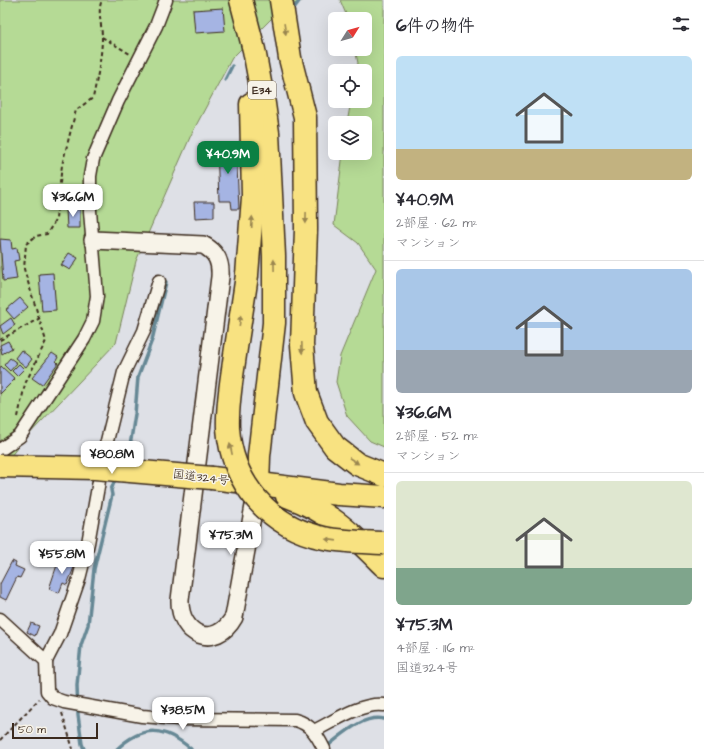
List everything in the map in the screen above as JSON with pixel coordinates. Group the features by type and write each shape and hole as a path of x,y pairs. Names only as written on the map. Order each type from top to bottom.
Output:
{"highway":[{"name":"E34","path":"241,0 255,56 264,104 262,178"},
{"name":"E34","path":"281,0 290,58 299,180"},
{"path":"262,178 252,223 247,275 228,416 231,450 241,478 252,495 265,510 280,521 296,530 334,540 384,543"},
{"path":"258,485 259,449 274,322 274,256 262,178"},
{"path":"299,180 302,345 304,377 309,402 322,431 335,447 357,464 384,475"},
{"path":"258,485 267,458 286,304 292,230 299,180"},
{"path":"216,479 236,475 247,468 256,457 259,449"},
{"name":"国道324号","path":"0,466 95,468 216,479 258,485"},
{"path":"258,485 384,497"},
{"path":"258,485 300,500 326,513 346,529 384,566"}],"street":[{"path":"0,450 20,436 84,339 93,321 97,296 90,211 90,176 93,159 118,101 156,26 166,0"},
{"path":"92,240 203,245 213,251 219,262 220,277 180,600 181,615 184,622 189,628 201,636 214,636 219,634 234,618 258,485"},
{"path":"159,281 144,331 124,372 103,460 88,543 79,579 60,634 46,661 47,691 53,698 61,701 142,716 179,719 295,720 304,722 314,731 324,749"},
{"path":"0,619 46,661"},
{"path":"314,731 364,707 375,704 384,705"}],"path":[{"path":"20,436 13,429 20,410 25,384 46,341 24,269 26,244 36,236 47,234 56,219 62,165 76,110 93,98 97,73 101,62 102,37 100,5 102,0"},
{"path":"102,37 140,60"},
{"path":"0,340 40,318"},
{"path":"0,740 47,691"},
{"path":"61,701 73,749"}],"green space":[{"path":"0,0 304,0 280,10 232,58 191,135 136,261 116,343 21,443 0,470"},
{"path":"340,0 384,0 384,447 370,441 347,416 336,382 340,356 376,269 358,243 334,225 342,160 372,160 372,116 348,116 350,108 372,108 372,64 358,64 356,56 372,56 372,12 345,12"}],"building":[{"path":"223,8 225,31 195,33 193,10"},
{"path":"236,145 239,209 232,209 231,201 219,201 217,146"},
{"path":"194,202 214,202 214,217 195,218"},
{"path":"66,209 80,209 80,228 67,228"},
{"path":"0,239 11,240 12,249 17,248 19,260 14,261 17,279 3,281"},
{"path":"69,253 78,258 70,270 61,265"},
{"path":"53,273 56,310 42,311 39,274"},
{"path":"20,298 28,307 14,319 6,310"},
{"path":"11,318 15,325 3,334 0,326"},
{"path":"8,341 12,348 2,354 0,345"},
{"path":"21,350 32,359 26,367 15,358"},
{"path":"52,353 58,357 56,361 58,363 42,385 32,378"},
{"path":"10,358 17,363 10,371 4,365"},
{"path":"19,364 24,369 17,376 12,371"},
{"path":"1,366 15,379 0,394 0,368"},
{"path":"68,558 75,560 73,564 75,565 67,585 63,583 59,593 49,589 59,559 67,562"},
{"path":"12,561 16,563 15,566 24,570 20,578 17,577 6,600 0,597 0,584"},
{"path":"31,623 39,626 35,636 27,632"}],"waterway":[{"path":"291,12 300,0"},
{"path":"225,80 232,66"},
{"path":"123,462 130,446 135,414 138,377 152,340 166,282"},
{"path":"84,749 78,715 77,685 81,645 88,625 94,569 112,495 111,490 116,477"},
{"path":"326,747 345,732 360,723 376,718 384,719"},
{"path":"117,749 136,736 145,732 154,731 172,736 191,749"}]}
